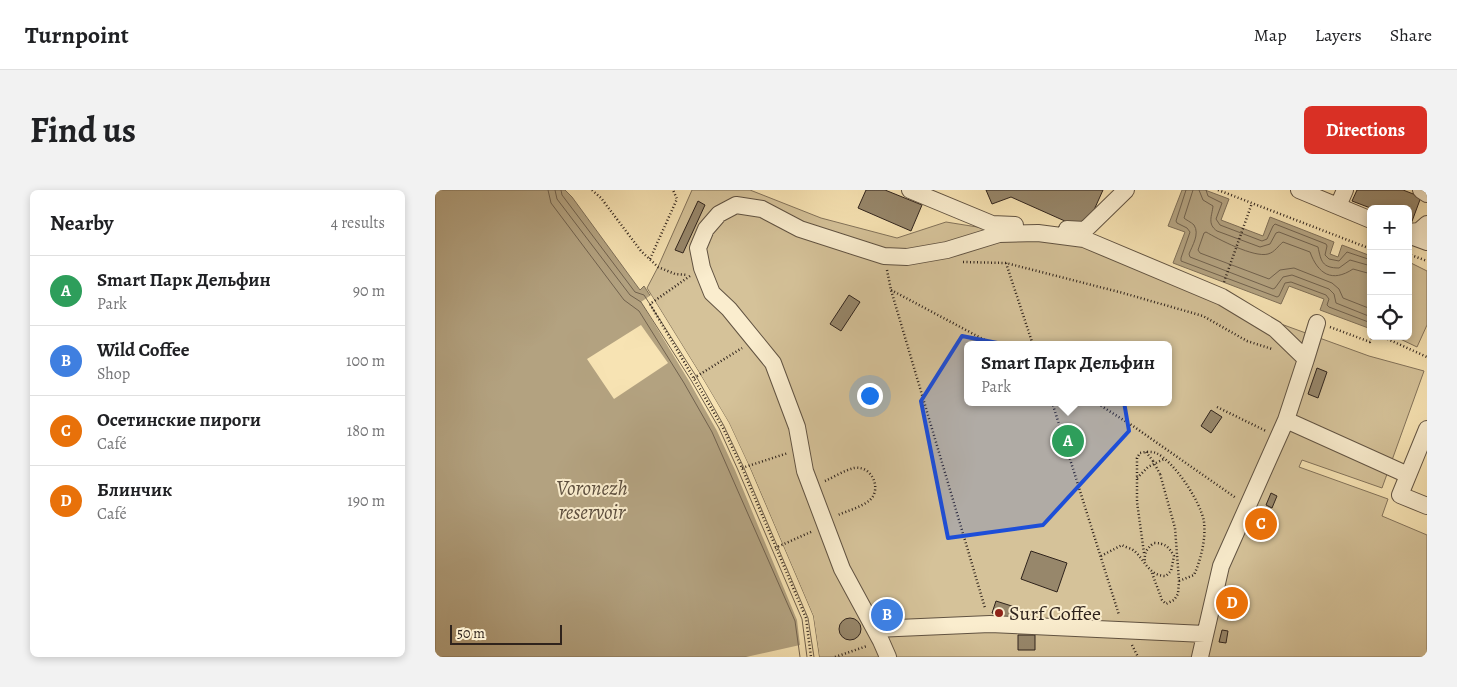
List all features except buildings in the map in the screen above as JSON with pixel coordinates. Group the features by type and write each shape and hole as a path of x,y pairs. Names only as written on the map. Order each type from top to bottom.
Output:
{"lane":[{"path":"910,190 992,224 1085,230 1126,190"},
{"path":"1299,190 1367,218"},
{"path":"1338,206 1345,190"},
{"path":"1421,190 1427,194"},
{"path":"888,657 842,569 808,479 797,427 773,363 729,308 712,293 702,268 698,248 706,229 719,214 736,205 762,210 801,229 884,256 907,257 947,250 999,234 1038,233 1083,239 1222,297 1275,330 1306,359"},
{"path":"1419,238 1419,231 1427,224"},
{"path":"1200,657 1221,566 1286,420 1317,323"},
{"path":"1286,420 1408,475"},
{"path":"1427,429 1400,495 1427,506"},
{"path":"878,635 990,624 1205,634"}],"path":[{"path":"592,190 601,198 641,251 658,267 675,274 691,275 650,304 723,428 742,468 806,618 811,657"},
{"path":"650,259 677,199 673,190"},
{"path":"1218,190 1367,247"},
{"path":"1221,288 1253,204"},
{"path":"1412,255 1427,261"},
{"path":"884,256 891,290 990,624"},
{"path":"954,262 1006,263 1203,316 1247,341 1281,351"},
{"path":"1006,263 1032,341"},
{"path":"891,290 987,341"},
{"path":"1317,323 1370,342 1371,340"},
{"path":"694,378 754,340"},
{"path":"1390,340 1427,357"},
{"path":"1053,406 1124,630 1138,657"},
{"path":"1101,406 1247,506"},
{"path":"1217,407 1253,426 1279,436"},
{"path":"742,468 801,448"},
{"path":"1101,556 1122,545 1132,549 1152,573 1162,600 1167,604 1174,600 1178,594 1179,581 1175,528 1160,474 1146,452"},
{"path":"1145,563 1137,502 1137,458 1141,453 1155,452 1164,459 1189,487 1199,504 1204,522 1203,543 1195,575 1179,581"},
{"path":"1137,478 1148,467 1164,459"},
{"path":"775,548 826,526 834,516 868,502 874,496 874,478 868,471 854,468 822,482 808,479"},
{"path":"1145,553 1154,542 1160,542 1170,548 1174,556 1171,571 1166,576 1152,573"},
{"path":"835,657 849,652 878,635"},
{"path":"849,652 850,657"}],"highlighted area":[{"path":"962,336 1118,367 1129,431 1043,525 948,538 921,401"}],"shaded area":[{"path":"692,190 750,190 821,218 897,238 946,222 996,230 1038,228 1281,324 1369,356 1424,371 1382,488 1302,460 1299,467 1388,499 1382,516 1427,535 1427,657 819,657 813,616 749,466 700,374 647,288"},
{"path":"1412,264 1427,271 1427,325 1417,347 1402,340 1412,340"}],"water":[{"name":"Voronezh reservoir","path":"435,190 565,190 572,197 640,290 644,286 729,423 813,616 819,657 435,657"},
{"path":"1182,190 1205,190 1229,199 1221,220 1263,236 1270,217 1334,242 1330,254 1338,257 1342,245 1367,254 1367,328 1320,310 1324,299 1289,286 1281,304 1173,263 1185,232 1168,226"}],"pier":[{"path":"651,295 729,423 749,466 813,616 819,657 746,657 800,645 797,620 717,431 641,302"},
{"path":"641,325 668,363 614,399 587,359"}],"place":[{"name":"Smart Парк Дельфин","path":"1068,441"},
{"name":"Осетинские пироги","path":"1261,524"},
{"name":"Блинчик","path":"1232,603"},
{"name":"Surf Coffee","path":"999,613"},
{"name":"Wild Coffee","path":"887,615"}]}
